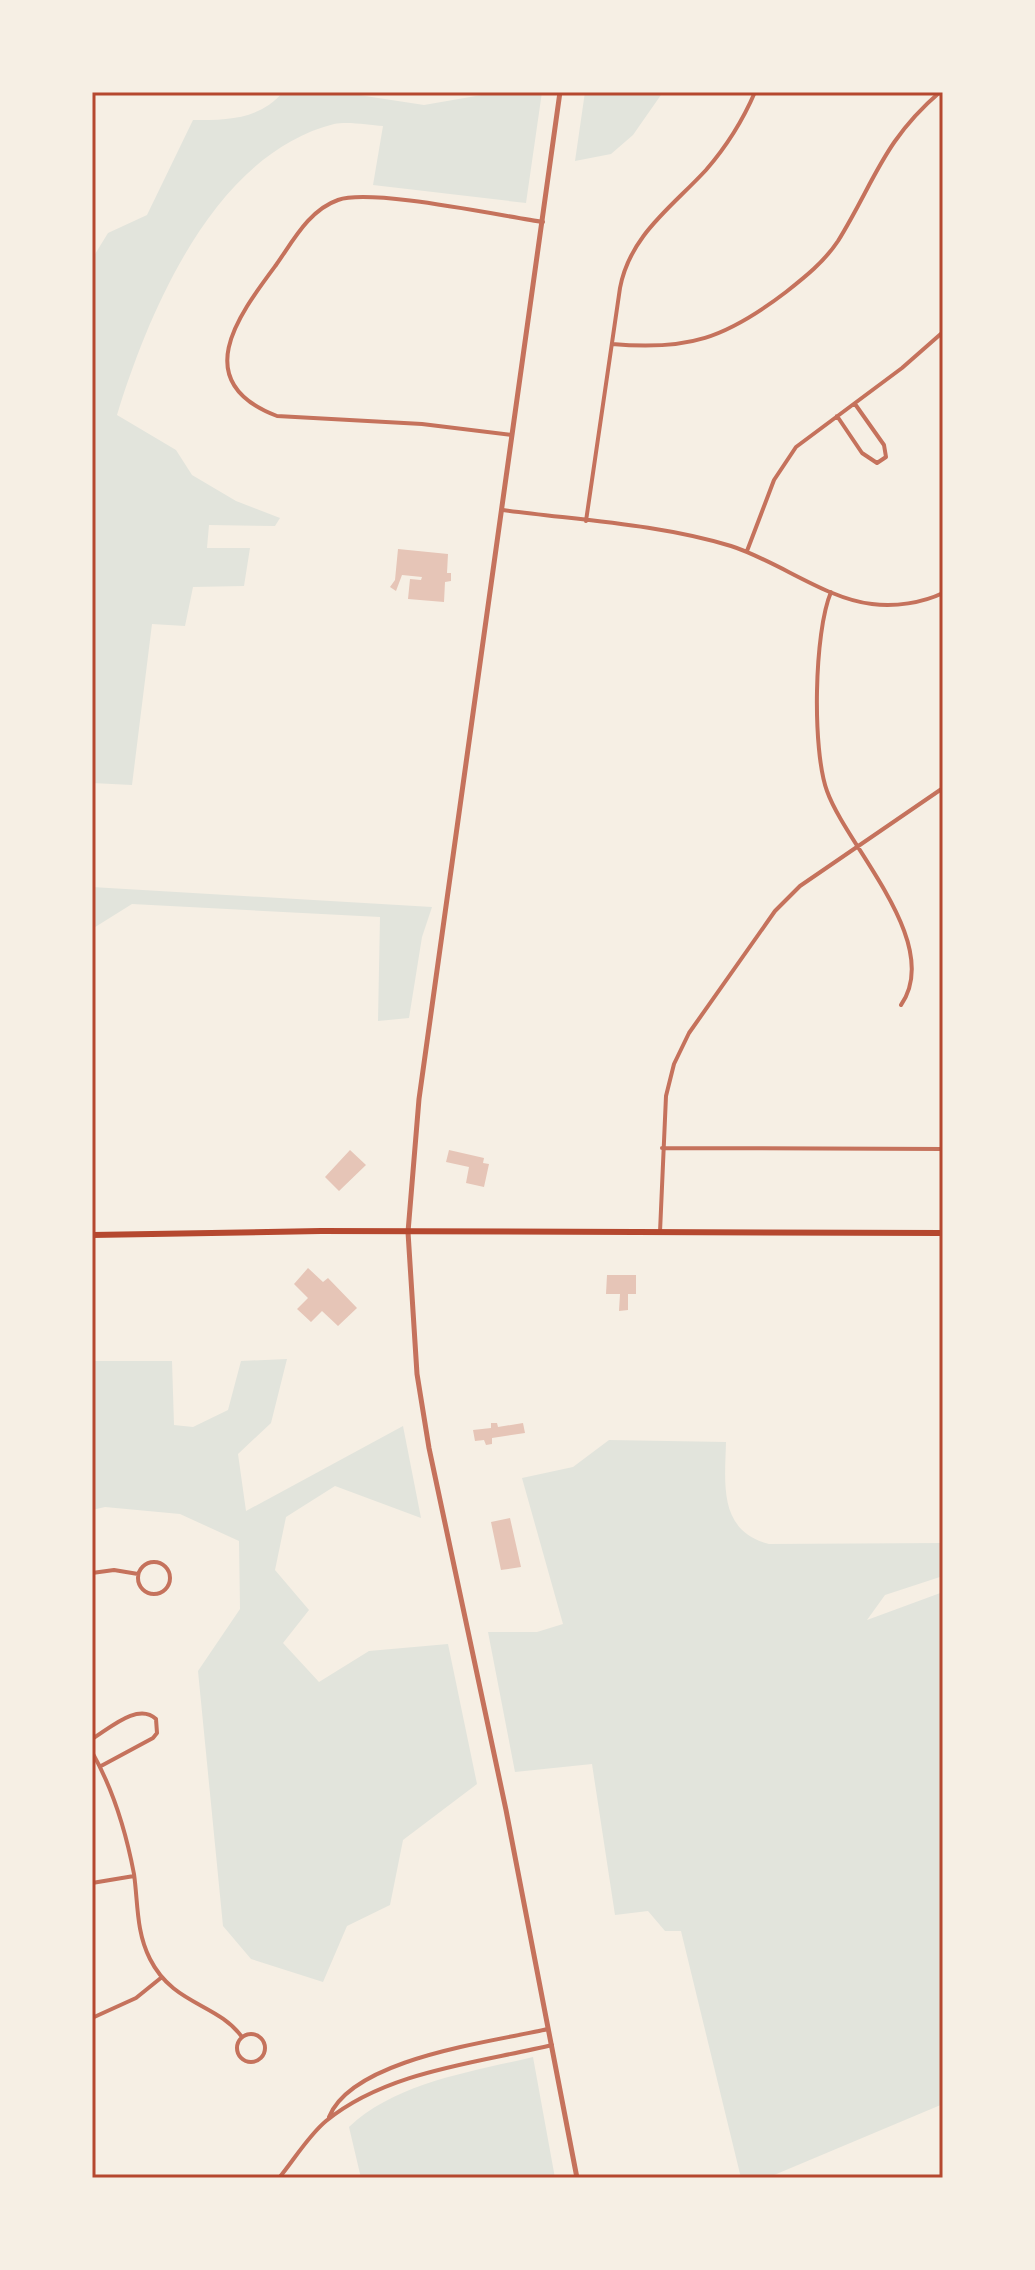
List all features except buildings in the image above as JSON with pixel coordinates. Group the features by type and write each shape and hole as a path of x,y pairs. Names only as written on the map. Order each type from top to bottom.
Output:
{"main road":[{"path":"92,1235 943,1233"}],"street":[{"path":"560,92 419,1099 408,1232 415,1357 429,1448 577,2178"},
{"path":"586,521 622,275 631,254 657,217 724,147 755,92"},
{"path":"612,344 663,347 697,342 724,333 755,316 806,276 829,253 888,147 940,92"},
{"path":"512,435 422,424 277,416 262,410 239,392 228,367 228,340 239,316 307,221 340,199 371,196 543,222"},
{"path":"747,551 771,487 785,461 803,441 943,332"},
{"path":"837,416 867,459 877,463 882,461 886,457 884,445 855,403"},
{"path":"503,510 689,536 747,551 831,592 860,602 883,605 919,601 943,593"},
{"path":"831,592 823,622 819,755 832,802 890,897 904,933 912,975 911,987 901,1005"},
{"path":"660,1233 662,1148 671,1075 689,1033 775,911 807,880 943,788"},
{"path":"662,1148 943,1149"},
{"path":"154,1562 167,1570 169,1580 164,1589 150,1593 139,1584 138,1574 144,1565 154,1562"},
{"path":"92,1573 114,1570 138,1574"},
{"path":"92,1739 137,1713 144,1712 156,1719 157,1733 153,1738 100,1766"},
{"path":"92,1752 121,1821 134,1876 143,1943 162,1977 181,1996 229,2023 242,2037"},
{"path":"92,1883 134,1876"},
{"path":"92,2018 136,1998 162,1977"},
{"path":"279,2178 346,2095 392,2068 549,2029"},
{"path":"256,2035 263,2041 265,2050 261,2058 248,2062 241,2057 237,2049 242,2037 256,2035"},
{"path":"328,2119 396,2083 552,2045"},
{"path":"157,2177 171,2178"}],"shaded area":[{"path":"283,92 339,92 424,105 499,92 542,92 526,203 373,185 383,126 346,123 334,124 292,141 255,167 222,201 193,241 169,284 148,329 117,415 176,450 192,475 236,501 280,518 275,526 209,525 207,548 250,548 244,586 193,587 185,626 152,624 132,785 92,783 92,259 108,233 147,215 193,120 230,119 253,113"},
{"path":"585,92 663,92 633,135 611,154 575,161"},
{"path":"92,887 432,907 422,937 409,1018 378,1021 380,917 132,904 92,929"},
{"path":"287,1359 271,1423 238,1454 246,1511 403,1426 421,1518 335,1486 286,1517 275,1570 309,1610 283,1643 319,1682 369,1651 448,1644 477,1784 403,1840 390,1905 347,1926 323,1982 251,1959 223,1926 198,1671 240,1609 239,1541 180,1514 105,1507 92,1510 92,1361 172,1361 174,1425 193,1427 228,1410 241,1361"},
{"path":"609,1440 726,1442 726,1489 733,1517 752,1538 769,1544 943,1543 943,1576 885,1595 867,1620 943,1592 943,2104 767,2178 741,2178 681,1931 665,1931 648,1911 615,1915 592,1764 515,1772 488,1632 537,1632 563,1624 522,1478 573,1467"},
{"path":"533,2057 555,2178 361,2178 349,2127 368,2112 389,2099 436,2081"}]}
